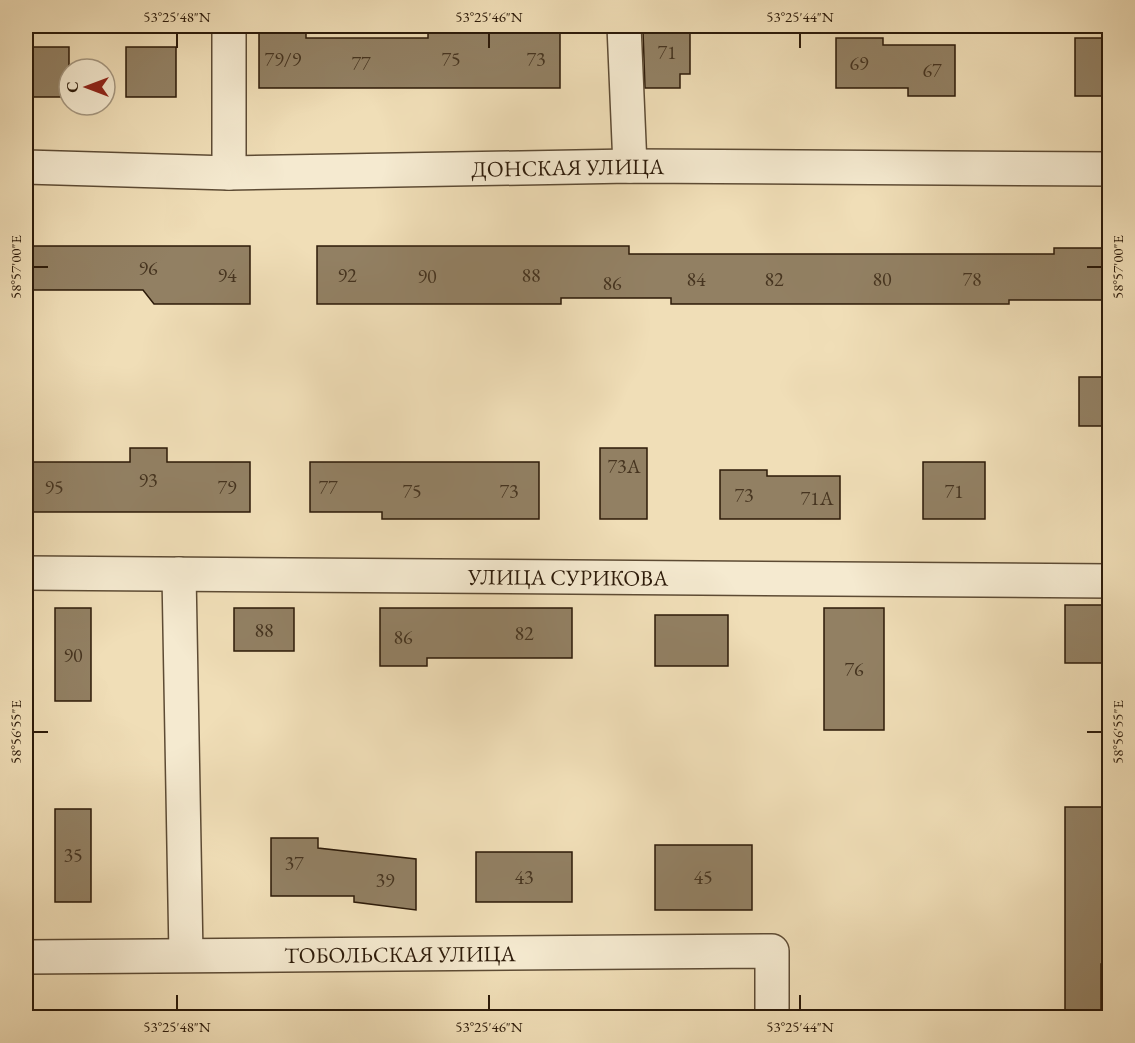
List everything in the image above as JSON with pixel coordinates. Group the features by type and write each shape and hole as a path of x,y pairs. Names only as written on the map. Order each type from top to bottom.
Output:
{"street":[{"path":"229,26 229,173"},
{"path":"624,26 630,166"},
{"name":"ДОНСКАЯ УЛИЦА","path":"26,167 229,173 630,166 1110,169"},
{"name":"УЛИЦА СУРИКОВА","path":"26,573 1110,581"},
{"path":"179,574 186,956"},
{"name":"ТОБОЛЬСКАЯ УЛИЦА","path":"26,957 772,951 772,1017"}],"building":[{"path":"259,31 306,31 306,38 428,38 428,31 560,31 560,88 259,88"},
{"path":"643,31 690,31 690,74 680,74 680,88 645,88"},
{"path":"836,38 883,38 883,45 955,45 955,96 908,96 908,88 836,88"},
{"path":"1075,38 1110,38 1110,96 1075,96"},
{"path":"30,47 69,47 69,57 57,57 57,97 30,97"},
{"path":"126,47 176,47 176,97 126,97"},
{"path":"26,246 250,246 250,304 154,304 143,290 26,290"},
{"path":"317,246 629,246 629,254 1054,254 1054,248 1103,248 1103,300 1009,300 1009,304 671,304 671,298 561,298 561,304 317,304"},
{"path":"1079,377 1110,377 1110,426 1079,426"},
{"path":"130,448 167,448 167,462 250,462 250,512 26,512 26,462 130,462"},
{"path":"600,448 647,448 647,519 600,519"},
{"path":"310,462 539,462 539,519 382,519 382,512 310,512"},
{"path":"923,462 985,462 985,519 923,519"},
{"path":"720,470 767,470 767,476 840,476 840,519 720,519"},
{"path":"1065,605 1110,605 1110,663 1065,663"},
{"path":"55,608 91,608 91,701 55,701"},
{"path":"234,608 294,608 294,651 234,651"},
{"path":"380,608 572,608 572,658 427,658 427,666 380,666"},
{"path":"824,608 884,608 884,730 824,730"},
{"path":"655,615 728,615 728,666 655,666"},
{"path":"1065,807 1110,807 1110,964 1101,964 1101,1017 1065,1017"},
{"path":"55,809 91,809 91,902 55,902"},
{"path":"271,838 318,838 318,848 416,859 416,910 354,902 354,896 271,896"},
{"path":"655,845 752,845 752,910 655,910"},
{"path":"476,852 572,852 572,902 476,902"}]}
